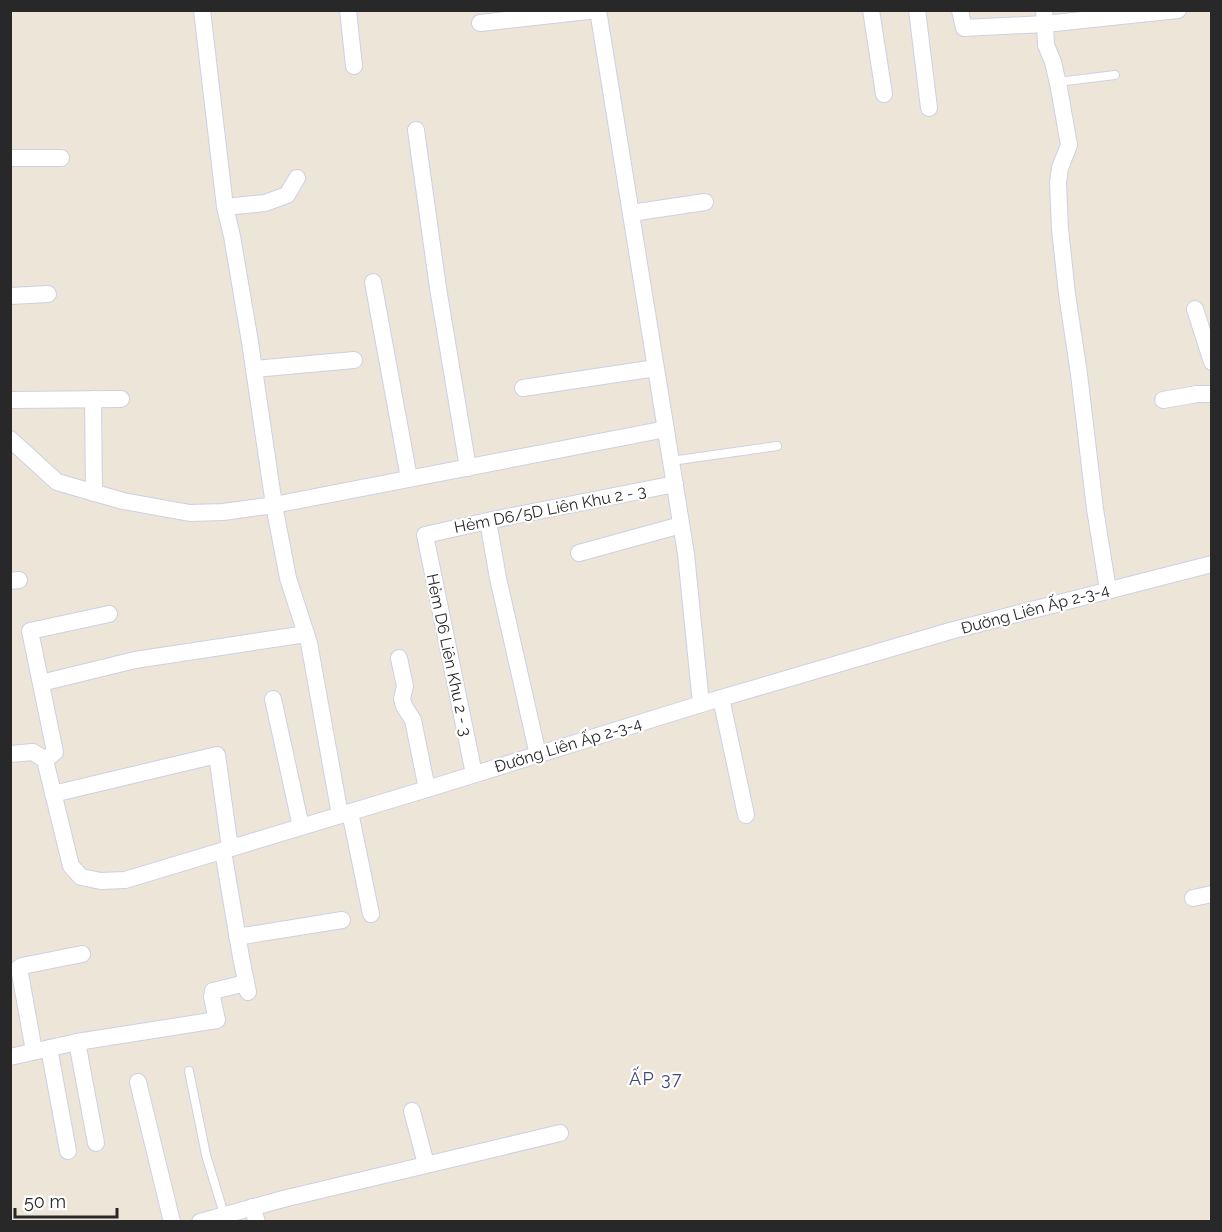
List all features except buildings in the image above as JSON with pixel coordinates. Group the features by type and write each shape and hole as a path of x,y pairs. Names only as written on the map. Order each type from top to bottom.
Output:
{"street":[{"path":"202,10 225,207 254,369 274,505 288,578 309,643 345,814 371,914"},
{"path":"348,10 354,66"},
{"path":"480,23 597,10 686,554 701,704"},
{"path":"872,10 884,94"},
{"path":"917,10 929,108"},
{"path":"960,10 964,28 1045,17 1176,11"},
{"path":"1045,17 1046,45 1058,82 1069,145 1060,168 1058,182 1060,230 1095,508 1108,590"},
{"path":"416,130 438,288 468,468"},
{"path":"10,158 61,158"},
{"path":"225,207 265,203 287,195 297,178"},
{"path":"631,213 705,202"},
{"path":"373,282 409,478"},
{"path":"10,296 48,294"},
{"path":"1195,309 1212,362"},
{"path":"254,369 354,360"},
{"path":"523,388 656,368"},
{"path":"1163,400 1197,394 1212,394"},
{"path":"93,399 94,493"},
{"path":"10,400 121,399"},
{"path":"13,444 57,482 123,501 190,513 223,512 274,505 666,429"},
{"name":"Hẻm D6/5D Liên Khu 2 - 3","path":"425,535 675,484"},
{"path":"488,521 498,578 538,754"},
{"path":"579,553 681,525"},
{"name":"Hẻm D6 Liên Khu 2 - 3","path":"425,535 474,774"},
{"name":"Đường Liên Ấp 2-3-4","path":"45,760 71,866 81,877 101,881 125,880 701,704 950,631 1212,564"},
{"path":"10,754 33,752 45,760 55,752 29,626 109,614"},
{"path":"41,683 135,660 306,634"},
{"path":"399,658 405,686 402,699 413,720 427,789"},
{"path":"722,698 746,814"},
{"path":"273,699 301,827"},
{"path":"10,1058 77,1042 217,1020 212,997 213,991 247,988 237,937 217,755 53,794"},
{"path":"1192,898 1212,894"},
{"path":"237,937 342,920"},
{"path":"69,1151 19,968 82,954"},
{"path":"77,1042 96,1143"},
{"path":"138,1082 172,1221"},
{"path":"412,1111 426,1164"},
{"path":"200,1221 254,1214 426,1164 560,1133"}],"lane":[{"path":"1058,82 1115,75"},
{"path":"671,461 777,446"},
{"path":"189,1071 206,1155 225,1218"}],"district":[{"name":"ẤP 37","path":"656,1078"}]}
